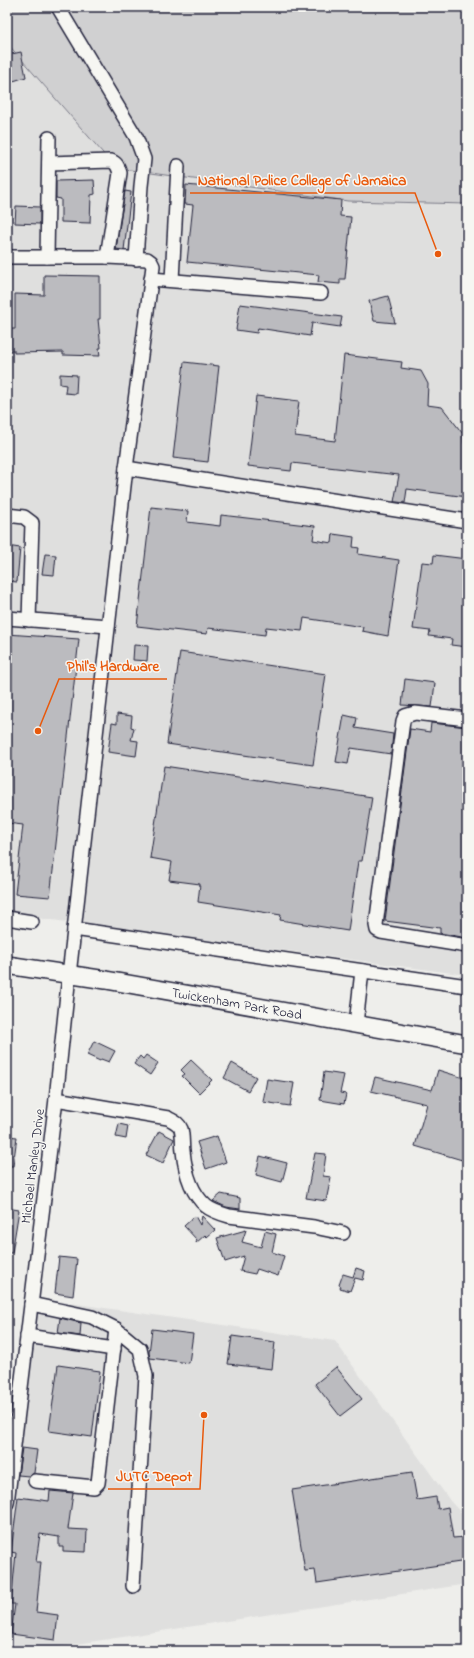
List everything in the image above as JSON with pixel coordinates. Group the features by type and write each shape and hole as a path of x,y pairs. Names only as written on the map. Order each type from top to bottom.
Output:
{"main road":[{"name":"Twickenham Park Road","path":"7,965 467,1044"}],"street":[{"path":"7,257 108,257 136,259 144,159 136,137 58,7"},
{"path":"47,257 49,138"},
{"path":"49,163 111,161 119,168 120,173 108,257"},
{"path":"172,280 178,166"},
{"name":"Michael Manley Drive","path":"7,1503 56,1099 126,468 153,266 147,259 136,259"},
{"path":"151,279 321,293"},
{"path":"126,468 467,521"},
{"path":"7,515 24,517 32,523 29,620"},
{"path":"7,618 108,626"},
{"path":"467,718 415,713 405,716 403,721 376,925 377,930 381,932 467,946"},
{"path":"7,918 32,922"},
{"path":"74,929 467,986"},
{"path":"356,1024 362,971"},
{"path":"56,1099 168,1118 176,1122 181,1129 184,1157 189,1182 207,1207 216,1212 229,1216 314,1227 343,1233"},
{"path":"31,1304 92,1317 116,1329 140,1349 146,1376 134,1586"},
{"path":"35,1481 94,1487 98,1483 116,1329"},
{"path":"27,1336 114,1349"}],"shaded area":[{"path":"7,7 467,7 467,204 348,201 116,168 7,43"},
{"path":"7,43 116,168 348,201 467,204 467,975 7,914"},
{"path":"35,1298 335,1341 451,1502 467,1519 467,1584 31,1651 15,1651 7,1643 7,1527"}],"building":[{"path":"21,52 26,77 7,83 7,55"},
{"path":"94,180 95,194 91,195 90,223 61,222 61,199 56,198 56,181"},
{"path":"186,185 341,200 340,216 351,217 345,279 340,279 340,284 318,282 319,275 187,262 193,205 185,204"},
{"path":"125,191 131,192 124,250 116,249"},
{"path":"16,206 40,207 40,224 15,223"},
{"path":"44,275 100,276 100,319 98,319 101,348 99,348 100,356 63,355 63,352 14,353 14,350 7,350 7,329 15,329 15,294 44,295"},
{"path":"388,296 395,323 374,321 369,301"},
{"path":"240,304 342,317 340,327 312,323 310,336 258,328 257,333 236,330"},
{"path":"344,355 402,362 401,368 421,371 428,384 427,405 442,407 463,434 464,444 467,445 467,497 407,489 405,503 394,502 399,475 292,463 291,471 248,466 256,396 299,401 295,436 335,441"},
{"path":"184,362 219,366 208,462 173,458"},
{"path":"60,374 77,375 76,394 65,393 66,385 60,384"},
{"path":"151,507 188,511 187,522 220,526 221,515 315,526 313,540 332,543 333,534 354,537 353,547 359,548 358,554 399,560 388,636 362,631 363,627 304,618 302,631 266,627 265,635 208,628 207,634 137,626"},
{"path":"7,546 20,548 17,582 7,581"},
{"path":"45,554 56,555 54,575 42,574"},
{"path":"434,555 467,559 467,647 451,645 452,639 429,636 430,631 413,629 422,562 433,563"},
{"path":"7,634 79,639 50,897 15,894 23,825 7,823"},
{"path":"134,645 148,646 147,661 133,660"},
{"path":"180,652 326,674 313,765 167,744"},
{"path":"405,679 435,683 432,707 402,705"},
{"path":"117,714 132,716 131,727 134,728 131,740 138,741 136,756 108,752 112,723 117,724"},
{"path":"344,715 357,718 355,728 393,734 391,754 351,748 348,764 336,762"},
{"path":"431,723 467,727 467,938 440,933 440,928 385,921 410,729 430,732"},
{"path":"164,766 372,797 362,861 358,861 348,931 280,920 281,915 198,902 200,884 169,880 172,862 150,858"},
{"path":"94,1041 115,1051 109,1062 101,1059 100,1061 87,1055"},
{"path":"146,1055 158,1063 150,1075 134,1064 140,1056 143,1059"},
{"path":"191,1060 212,1080 199,1093 182,1076 185,1074 181,1070"},
{"path":"232,1063 256,1077 248,1091 224,1078"},
{"path":"438,1070 467,1079 467,1143 462,1160 415,1146 427,1104 371,1091 375,1077 432,1090"},
{"path":"324,1072 344,1075 340,1093 346,1094 344,1104 320,1100"},
{"path":"267,1079 294,1083 290,1106 263,1102"},
{"path":"119,1124 128,1126 126,1139 116,1137"},
{"path":"159,1131 174,1139 163,1163 146,1155"},
{"path":"7,1136 17,1137 13,1166 7,1166"},
{"path":"217,1136 226,1162 206,1169 197,1142"},
{"path":"315,1153 326,1154 323,1176 331,1177 326,1201 306,1198"},
{"path":"260,1156 287,1163 282,1182 256,1175"},
{"path":"221,1194 240,1198 240,1209 226,1207 213,1201"},
{"path":"7,1208 19,1210 12,1253 7,1253"},
{"path":"195,1216 200,1225 202,1216 215,1230 207,1237 205,1235 196,1243 197,1240 184,1226"},
{"path":"246,1230 242,1242 261,1247 265,1231 276,1234 272,1252 284,1256 278,1276 257,1269 255,1274 240,1271 244,1256 225,1262 217,1238"},
{"path":"59,1257 77,1259 73,1296 55,1293"},
{"path":"356,1268 365,1271 363,1280 355,1278 350,1291 340,1288 341,1286 339,1285 343,1274 353,1277"},
{"path":"60,1318 81,1323 80,1336 58,1333"},
{"path":"152,1329 193,1334 189,1363 150,1358 149,1353"},
{"path":"232,1336 275,1342 272,1369 228,1364"},
{"path":"58,1365 100,1371 92,1437 49,1431"},
{"path":"336,1367 362,1399 340,1416 315,1384"},
{"path":"22,1448 37,1450 34,1473 29,1476 18,1475"},
{"path":"412,1472 417,1500 436,1497 438,1509 448,1507 453,1538 465,1537 467,1561 317,1583 315,1570 305,1571 292,1490"},
{"path":"50,1491 73,1493 68,1529 87,1530 86,1552 63,1551 63,1547 59,1547 59,1537 40,1534 36,1562 41,1562 36,1612 58,1615 55,1640 11,1634 15,1604 11,1604 16,1553 11,1552 18,1497 49,1501"}],"place":[{"name":"National Police College of Jamaica","path":"438,254"},
{"name":"Phil's Hardware","path":"38,731"},
{"name":"JUTC Depot","path":"204,1415"}]}
